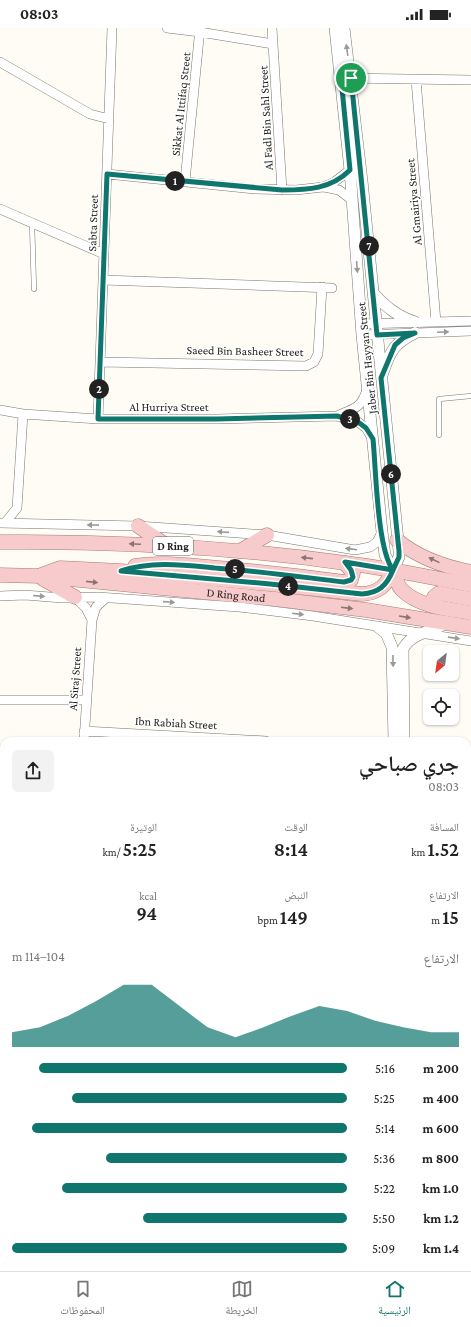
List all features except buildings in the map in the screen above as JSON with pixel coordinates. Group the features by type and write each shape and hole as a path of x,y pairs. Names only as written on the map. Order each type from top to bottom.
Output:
{"main road":[{"path":"138,526 166,546"},
{"path":"240,551 267,535"},
{"path":"397,540 408,548 445,566 471,572"},
{"name":"D Ring","path":"0,542 83,542 240,551 345,562 471,585"},
{"path":"121,571 142,565 159,564 248,570 344,582 351,580 353,577 351,570 345,562"},
{"path":"39,576 60,568 121,571 270,584 362,594 374,593 380,589 386,584 393,570"},
{"path":"393,570 402,590 419,601 471,613"},
{"name":"D Ring Road","path":"0,575 39,576 275,598 471,628"},
{"path":"39,576 75,597"},
{"path":"437,606 433,600 439,593 471,599"}],"street":[{"name":"Sabta Street","path":"98,419 112,28"},
{"path":"167,28 200,30 273,44"},
{"name":"Al Fadl Bin Sahl Street","path":"272,28 282,190"},
{"name":"Jaber Bin Hayyan Street","path":"335,28 346,78 374,294 399,557 393,570"},
{"name":"Jaber Bin Hayyan Street","path":"344,28 350,170 362,330 382,532 387,560 393,570"},
{"name":"Sikkat Al Ittifaq Street","path":"185,182 200,30"},
{"path":"0,62 90,114 109,119"},
{"path":"346,78 471,80"},
{"name":"Al Gmairiya Street","path":"416,80 436,322"},
{"path":"323,187 338,181 350,170"},
{"path":"107,174 282,190 323,187 339,190 352,200"},
{"path":"0,209 104,254"},
{"path":"103,280 332,288"},
{"name":"Saeed Bin Basheer Street","path":"100,362 306,366 314,362 318,354 322,287"},
{"path":"374,294 388,308 415,328"},
{"path":"381,378 395,345 415,328 436,322 471,321"},
{"path":"362,330 415,328 471,331"},
{"name":"Al Hurriya Street","path":"337,416 359,406 368,388"},
{"name":"Al Hurriya Street","path":"0,410 23,414 98,419 217,419 337,416 358,422 366,428 373,439"},
{"path":"3,523 17,508 23,414"},
{"path":"17,508 29,523"},
{"path":"3,523 138,526 267,535 355,550 364,550 377,542 382,532"},
{"name":"D Ring Road","path":"0,596 106,598 239,607 313,616 471,641"},
{"path":"75,597 86,608 92,620"},
{"name":"Al Siraj Street","path":"84,737 92,620 96,607 106,598"},
{"path":"404,737 403,648 409,640 439,628 446,623"},
{"path":"378,627 386,633 392,647 394,737"},
{"path":"0,700 86,700"},
{"name":"Ibn Rabiah Street","path":"84,730 169,737"}],"lane":[{"path":"32,223 34,289"},
{"path":"439,435 439,399 471,396"}],"route":[{"path":"351,78 341,78 350,170 333,184 323,187 296,190 255,189 107,174 98,419 217,419 337,416 354,420 362,424 373,439 385,555 393,570 390,577 386,584 374,593 355,594 270,584 121,571 142,565 159,564 248,570 348,582 353,577 353,574 345,562 393,570 396,564 399,557 399,551 381,378 395,345 403,338 415,333 377,335 351,78"}]}
